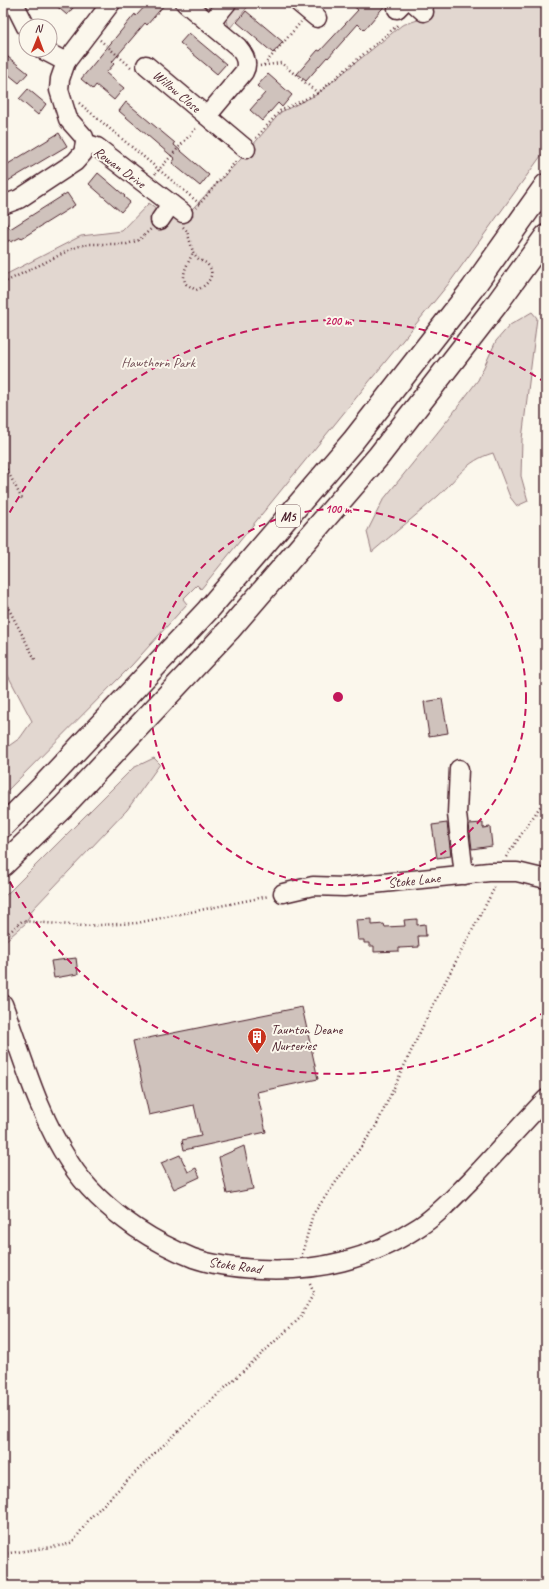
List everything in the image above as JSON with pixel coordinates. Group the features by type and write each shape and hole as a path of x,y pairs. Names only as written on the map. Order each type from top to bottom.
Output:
{"highway":[{"name":"M5","path":"3,826 41,788 208,610 353,441 472,289 546,185"},
{"name":"M5","path":"3,865 63,807 234,624 378,457 496,304 546,236"}],"street":[{"path":"14,3 22,18"},
{"name":"Rowan Drive","path":"111,3 66,62 59,87 62,102 68,119 84,137 85,143 97,147 177,209"},
{"path":"185,3 238,47 245,55 246,68"},
{"path":"210,24 227,3"},
{"path":"58,58 66,62"},
{"name":"Willow Close","path":"146,65 246,149"},
{"name":"Willow Close","path":"207,116 246,68"},
{"path":"3,205 19,199 75,162 83,153 85,143"},
{"path":"160,220 177,209"},
{"path":"459,769 457,814 464,874"},
{"name":"Stoke Lane","path":"283,892 313,886 344,887 464,874 500,872 516,872 546,878"},
{"name":"Stoke Road","path":"3,1004 45,1119 70,1163 87,1186 104,1204 150,1237 194,1258 234,1268 285,1270 316,1268 362,1255 391,1243 420,1226 459,1192 546,1100"}],"path":[{"path":"246,68 281,63 318,93 403,20 420,16 419,7"},
{"path":"264,66 308,11"},
{"path":"90,32 136,71 146,65"},
{"path":"59,87 200,204"},
{"path":"145,184 207,116"},
{"path":"177,209 181,223 187,231 193,252 200,260 207,263 211,270 211,276 208,283 196,290 186,284 184,275 186,266 193,252"},
{"path":"3,283 76,247 88,244 127,244 139,240 160,220"},
{"path":"3,462 22,499"},
{"path":"3,598 36,661"},
{"path":"3,1554 65,1545 73,1542 91,1517 154,1454 299,1319 314,1292 303,1269 302,1254 313,1214 376,1126 431,1009 499,881 500,864 546,798"},
{"path":"3,938 22,921 83,926 137,923 283,892"}],"green space":[{"path":"238,3 251,3 230,28 227,21 231,12"},
{"name":"Hawthorn Park","path":"435,3 546,3 546,149 450,282 201,589 197,585 183,599 187,604 132,665 3,795 3,750 20,738 32,721 3,666 3,276 81,236 122,231 149,203 157,209 189,212 240,160 281,112 316,95 402,25 421,19 429,12"},
{"path":"532,312 537,318 522,439 521,476 528,501 517,506 510,497 493,453 483,456 462,471 438,496 372,552 367,532 383,500 478,380 496,341 510,325"},
{"path":"154,758 160,764 127,810 33,909 26,923 3,943 3,898 133,768"}],"building":[{"path":"53,3 77,3 67,15"},
{"path":"148,3 166,3 147,25 145,23 112,62 114,64 106,73 124,88 114,100 96,85 93,89 81,79 135,14 136,16"},
{"path":"350,3 387,3 364,30 358,24 306,81 297,74 318,50 320,51 358,10"},
{"path":"246,11 283,42 273,53 237,22"},
{"path":"189,33 226,64 217,74 180,43"},
{"path":"3,53 28,73 19,83 3,70"},
{"path":"268,74 292,95 282,107 278,103 262,121 250,110 265,93 257,86"},
{"path":"28,89 46,104 38,115 19,99"},
{"path":"126,102 175,143 174,145 209,175 200,186 172,163 175,159 119,111"},
{"path":"59,133 67,146 3,184 3,167"},
{"path":"98,173 130,202 121,212 89,184"},
{"path":"67,193 75,205 22,238 21,237 11,242 10,240 3,244 3,217 10,229"},
{"path":"442,699 448,733 429,736 424,702"},
{"path":"447,823 451,856 437,858 432,825"},
{"path":"483,823 483,828 490,827 492,846 472,849 469,824"},
{"path":"372,919 372,925 384,924 385,927 405,926 404,920 417,919 417,925 425,924 426,936 418,936 419,947 399,948 399,951 374,952 374,946 369,946 369,943 364,943 364,940 358,940 356,920"},
{"path":"76,958 78,974 54,978 51,961"},
{"path":"302,1007 318,1079 257,1092 266,1132 184,1150 182,1140 201,1136 194,1105 149,1115 133,1041"},
{"path":"244,1146 253,1189 227,1194 219,1157"},
{"path":"180,1155 188,1172 196,1168 200,1177 174,1189 161,1163"}],"place":[{"name":"Taunton Deane Nurseries","path":"257,1054"}]}
